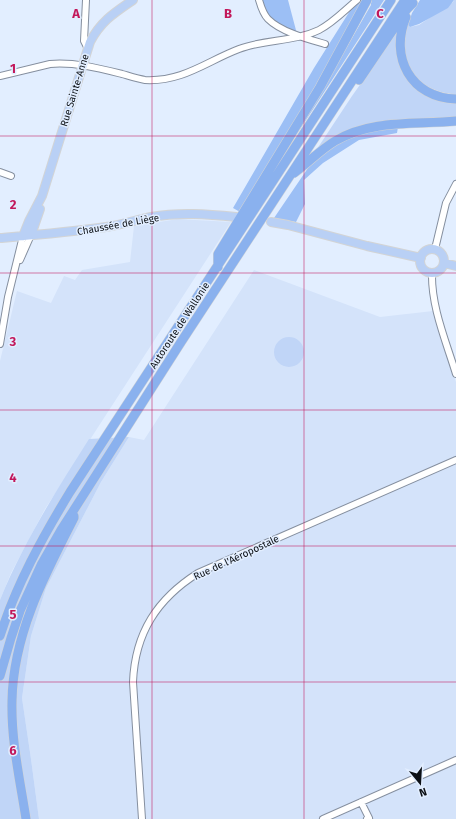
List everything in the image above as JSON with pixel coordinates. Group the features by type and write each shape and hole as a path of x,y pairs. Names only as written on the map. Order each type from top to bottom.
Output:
{"highway":[{"path":"218,267 218,254 320,87 367,0"},
{"name":"Autoroute de Wallonie","path":"0,636 21,583 50,526 101,444 391,0"},
{"path":"411,1 401,34 400,52 406,69 410,77 426,91 442,98 456,99"},
{"name":"Autoroute de Wallonie","path":"0,676 11,638 28,594 42,565 74,509 289,176 306,151 314,146 411,1"},
{"path":"289,176 305,165 312,157 327,146 353,132 369,127 389,124 456,121"},
{"path":"26,819 12,730 12,701 16,660 22,633 35,599 50,564 74,518 74,509"}],"main road":[{"name":"Rue Sainte-Anne","path":"27,235 37,217 87,47 95,32 103,22 133,0"},
{"name":"Rue Sainte-Anne","path":"27,235 29,221 42,196"},
{"name":"Chaussée de Liège","path":"0,238 106,227 150,217 180,214 208,214 236,217"},
{"path":"37,217 39,228 46,234"},
{"path":"0,238 18,230 29,221"},
{"path":"271,222 421,258"},
{"path":"435,249 442,254 444,263 439,270 432,272 424,269 421,258 427,250 435,249"},
{"path":"444,263 456,266"}],"street":[{"path":"86,0 84,41 87,47"},
{"path":"259,0 262,11 275,25 300,36 325,44"},
{"path":"0,76 50,64 82,64 145,80 161,79 189,73 239,49 257,44 292,38 321,29 357,0"},
{"path":"0,172 10,176"},
{"path":"435,249 446,203 456,184"},
{"path":"0,344 13,278 20,250 27,235"},
{"path":"13,278 27,235"},
{"path":"0,238 15,242 20,250"},
{"path":"432,272 433,295 437,313 456,374"},
{"name":"Rue de l'Aéropostale","path":"142,819 132,682 133,668 143,633 159,606 172,592 198,573 456,460"},
{"path":"323,819 456,760"},
{"path":"361,802 368,818 367,819"}],"shaded area":[{"path":"260,0 288,0 297,34 274,22 266,13"},
{"path":"372,0 384,0 295,137 371,5"},
{"path":"420,0 454,0 448,8 419,24 410,27 408,25 412,13"},
{"path":"456,0 456,95 436,90 421,82 410,68 404,42 408,25 410,27 419,25"},
{"path":"363,1 304,106 240,212 233,208 314,68 353,6"},
{"path":"398,31 411,82 456,102 456,119 388,123 313,155 352,96"},
{"path":"398,127 397,133 359,140 323,163 304,180 305,204 296,222 274,218 308,168 318,157 341,142 366,132"},
{"path":"178,219 231,222 45,509 11,573 0,600 0,361 17,291 51,303 64,276 75,280 82,270 130,262 134,226"},
{"path":"254,270 380,317 433,311 456,382 456,819 39,819 22,698 31,636 46,588 101,482 129,437 144,440"},
{"path":"289,337 300,341 304,352 300,363 289,367 278,363 274,352 278,341"},
{"path":"129,437 101,482 46,588 31,636 22,698 39,819 0,819 0,600 19,558 52,498 89,439"}]}
